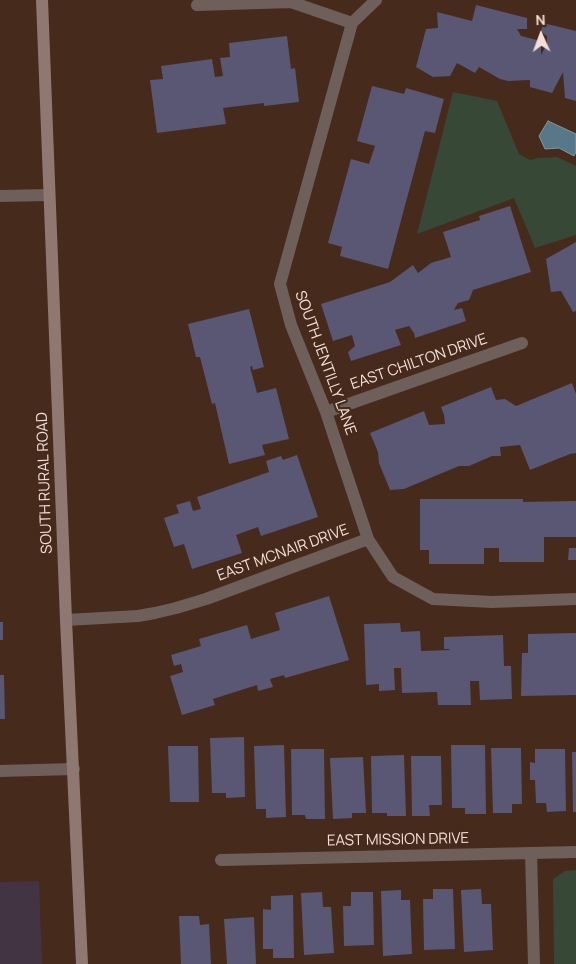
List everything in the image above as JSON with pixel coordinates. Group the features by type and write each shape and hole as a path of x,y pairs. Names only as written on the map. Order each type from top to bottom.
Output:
{"main road":[{"name":"SOUTH RURAL ROAD","path":"42,0 66,620 82,964"}],"street":[{"path":"198,6 291,2 352,23 376,0"},
{"name":"SOUTH JENTILLY LANE","path":"352,23 280,284 290,325 326,412 368,539"},
{"path":"0,196 49,195"},
{"name":"EAST CHILTON DRIVE","path":"326,412 522,343"},
{"name":"EAST MCNAIR DRIVE","path":"66,620 138,616 176,608 206,599 368,539 393,577 433,599 492,602 576,599"},
{"path":"0,771 74,769"},
{"name":"EAST MISSION DRIVE","path":"220,860 576,852"},
{"path":"531,854 534,964"}],"shaded area":[{"path":"39,881 42,964 0,964 0,882"}],"green space":[{"path":"453,92 497,101 519,154 530,160 557,157 576,166 576,235 535,248 514,198 417,234"},
{"path":"576,870 576,964 554,964 553,879 565,871"}],"water":[{"path":"548,121 576,134 576,152 574,156 559,148 545,149 539,136"}],"building":[{"path":"476,5 527,18 527,29 517,29 521,36 541,41 541,55 547,44 547,36 541,32 543,23 576,31 576,101 565,98 563,72 552,93 530,87 530,80 508,81 500,79 479,67 475,73 457,63 450,76 433,77 416,67 426,29 438,28 437,12 472,21"},
{"path":"287,36 291,69 295,68 299,102 264,106 264,103 223,108 226,124 157,133 150,80 163,79 161,66 212,59 215,77 223,76 220,58 230,57 229,43"},
{"path":"372,86 404,94 406,88 444,99 435,133 425,131 388,269 340,256 342,247 328,243 351,159 369,164 375,146 357,141"},
{"path":"510,206 531,272 473,290 469,300 458,303 454,310 462,308 466,321 415,338 409,326 395,330 401,345 351,361 348,352 355,346 352,335 333,341 321,304 390,282 413,265 418,273 431,263 451,257 443,232 480,220 479,216"},
{"path":"576,242 576,311 573,312 561,291 551,292 546,259"},
{"path":"249,309 264,367 253,370 252,366 250,367 257,393 276,388 289,439 262,445 265,455 229,464 215,403 212,404 200,357 196,357 188,324"},
{"path":"572,383 576,394 576,453 530,470 520,445 500,447 501,456 492,456 469,466 459,466 404,489 390,490 370,433 424,411 429,425 445,424 441,407 491,387 496,400 505,399 516,406"},
{"path":"297,455 318,517 261,536 258,527 236,535 242,553 192,569 184,544 174,547 164,518 179,513 176,505 190,501 193,511 201,509 197,497 269,472 266,461 281,456 283,460"},
{"path":"420,499 523,499 523,502 576,501 576,537 544,537 544,562 499,562 499,548 484,548 484,564 429,564 429,550 420,550"},
{"path":"569,548 576,548 576,560 568,560"},
{"path":"329,596 349,660 285,678 284,675 270,679 273,687 258,691 257,685 213,699 215,705 182,715 170,676 183,672 181,664 174,666 171,655 201,646 199,639 247,625 251,639 280,630 275,613"},
{"path":"0,622 3,622 3,640 0,640"},
{"path":"400,623 401,632 420,631 421,651 450,650 444,649 444,637 503,635 504,666 511,666 512,699 480,700 479,681 470,681 471,705 438,705 437,692 402,693 401,668 394,668 395,690 379,691 379,684 366,685 364,624"},
{"path":"576,633 576,695 521,696 522,653 528,653 528,634"},
{"path":"0,675 4,675 5,719 0,719"},
{"path":"244,737 245,797 226,798 226,793 212,793 210,738"},
{"path":"284,745 286,817 266,818 266,809 256,809 254,746"},
{"path":"451,745 485,745 486,814 465,814 465,808 452,808"},
{"path":"168,746 198,746 199,802 170,802"},
{"path":"491,748 521,748 522,804 512,804 512,813 493,813"},
{"path":"291,749 324,749 325,819 306,819 305,815 292,815"},
{"path":"535,749 565,749 566,811 547,812 546,803 536,803 535,780 530,780 530,762 535,763"},
{"path":"572,752 576,752 576,812 573,812"},
{"path":"404,755 406,816 387,816 387,813 372,813 371,756"},
{"path":"411,756 441,756 442,805 429,805 430,816 412,816"},
{"path":"363,757 366,813 352,813 352,818 333,819 330,758"},
{"path":"433,889 453,889 455,949 424,950 423,899 433,899"},
{"path":"481,889 482,904 491,904 493,950 464,952 461,890"},
{"path":"401,890 401,900 410,900 412,954 383,956 381,891"},
{"path":"322,892 323,907 331,907 334,953 304,955 301,893"},
{"path":"351,892 373,892 374,945 344,946 343,906 351,906"},
{"path":"293,895 294,958 273,958 273,949 263,949 263,909 271,910 271,896"},
{"path":"179,916 199,916 200,925 209,924 211,964 181,964"},
{"path":"254,917 256,964 227,964 224,919"}]}
